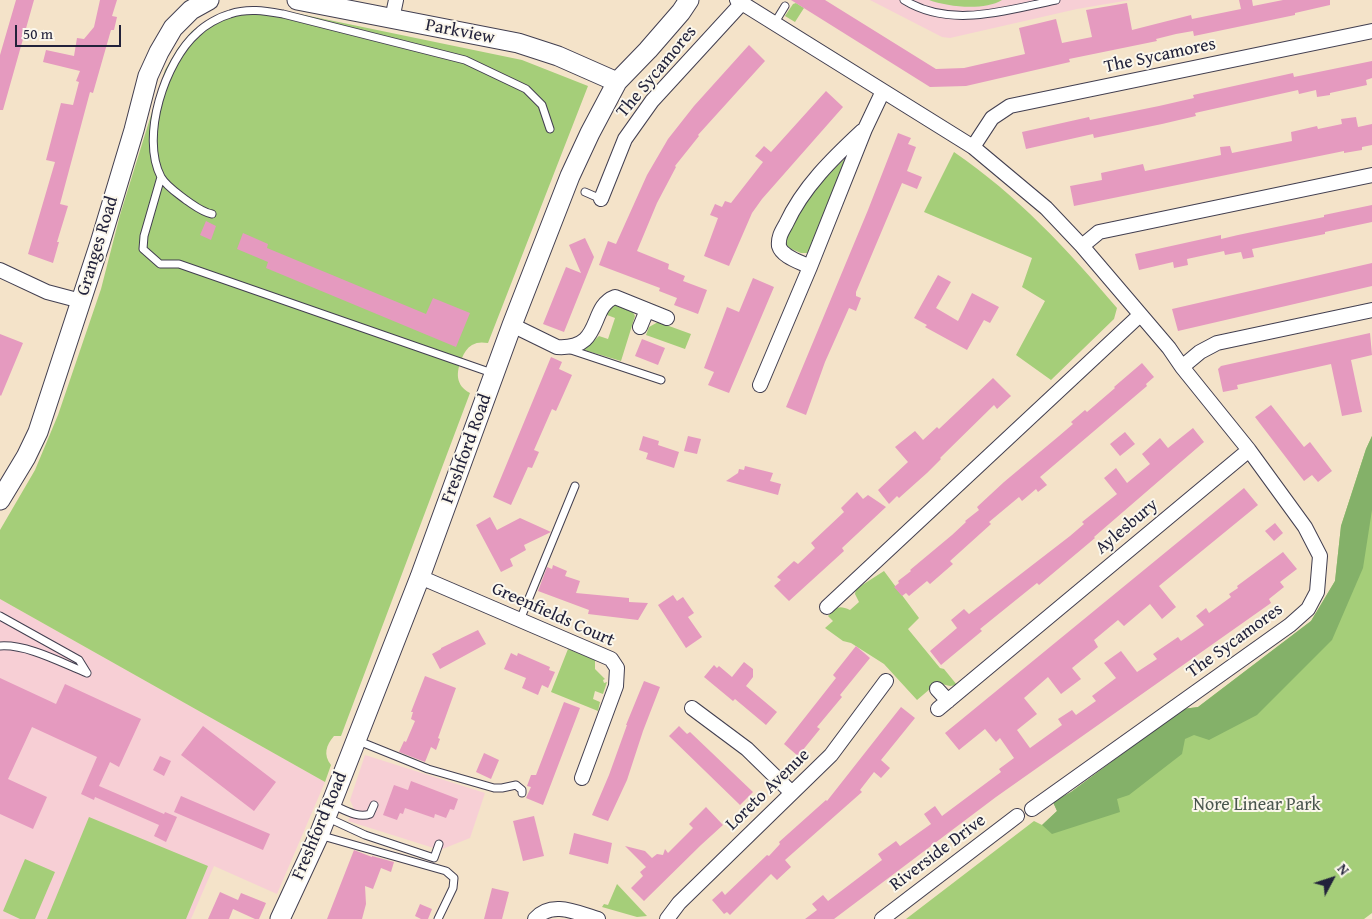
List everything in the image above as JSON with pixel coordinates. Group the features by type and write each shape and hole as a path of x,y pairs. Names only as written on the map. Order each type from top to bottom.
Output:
{"main road":[{"name":"Granges Road","path":"0,500 26,457 38,432 82,301 134,130 148,76 173,28 191,10 206,0"},
{"name":"Parkview","path":"297,0 518,44 558,56 617,82"},
{"name":"Freshford Road","path":"280,919 319,835 420,577 512,325 570,176 617,82 648,50 689,0"}],"street":[{"path":"392,18 396,0"},
{"name":"The Sycamores","path":"601,199 625,139 652,100 739,2 973,147 1046,208 1082,246 1140,315"},
{"name":"The Sycamores","path":"973,147 992,118 1010,106 1372,31"},
{"path":"760,385 865,129 883,91"},
{"path":"810,267 783,253 779,237 792,210 812,182 865,129"},
{"path":"1082,246 1099,232 1372,175"},
{"path":"0,270 47,292 82,301"},
{"path":"512,325 557,347 565,348 584,342 592,332 603,306 609,299 615,297 667,318"},
{"path":"640,327 647,310"},
{"path":"1182,367 1200,352 1217,343 1372,310"},
{"path":"827,607 847,597 1140,315 1169,348 1249,450"},
{"name":"The Sycamores","path":"1032,809 1290,626 1308,609 1317,592 1320,556 1305,527 1249,450"},
{"name":"Aylesbury","path":"937,689 943,705 1249,450"},
{"name":"Greenfields Court","path":"420,577 611,659 617,668 616,686 582,778"},
{"name":"Loreto Avenue","path":"667,919 679,903 831,755 886,681"},
{"path":"692,708 747,749 792,793"},
{"name":"Riverside Drive","path":"882,919 1017,816"},
{"path":"536,919 547,910 560,908 598,919"}],"lane":[{"path":"904,0 940,14 956,16 988,15 1029,3 1056,0"},
{"path":"774,24 785,6"},
{"path":"212,214 204,212 173,190 161,177 154,154 153,124 155,113 176,59 197,33 228,14 259,10 283,14 465,60 526,89 542,105 550,130"},
{"path":"161,177 144,236 143,249 160,264 179,264 495,374"},
{"path":"585,192 601,199"},
{"path":"565,348 661,380"},
{"path":"520,620 575,486"},
{"path":"0,616 79,660 87,673 35,652 11,645 0,646"},
{"path":"356,740 428,769 502,788 516,785 522,790 522,793"},
{"path":"328,810 365,816 370,814 374,804"},
{"path":"328,810 365,835 434,858 439,844"},
{"path":"319,835 446,870 454,878 453,888 438,919"}],"shaded area":[{"path":"870,0 1130,0 1077,9 950,38 942,37"},
{"path":"0,599 325,782 277,894 214,866 191,919 0,919"},
{"path":"365,755 485,793 470,838 440,850 348,821 354,809 350,800"}],"green space":[{"path":"929,0 1002,0 986,6 966,7"},
{"path":"796,3 804,8 795,22 785,16 793,4"},
{"path":"266,7 522,60 588,86 488,343 482,342 470,346 460,363 459,382 470,393 341,736 334,736 327,746 326,754 331,765 325,782 0,599 0,530 35,470 58,415 101,289 120,215 165,70 178,48 192,31 234,9"},
{"path":"954,152 999,186 1041,224 1117,308 1114,319 1051,380 1016,355 1045,301 1022,287 1032,258 924,212"},
{"path":"848,156 811,251 801,253 789,248 785,244 784,238 802,209 824,178"},
{"path":"615,305 626,307 635,316 621,361 584,350 599,336 608,339 615,318 607,315 608,310"},
{"path":"658,322 691,334 685,349 646,335 649,327"},
{"name":"Nore Linear Park","path":"1372,436 1372,913 1364,919 906,919 1034,821 1042,825 1057,811 1053,802 1071,792 1183,709 1198,707 1311,621 1335,581 1341,526"},
{"path":"1372,436 1372,510 1363,568 1332,640 1257,715 1209,740 1194,735 1185,739 1182,754 1129,795 1117,799 1120,812 1052,834 1042,825 1057,811 1053,802 1071,792 1183,709 1198,707 1311,621 1335,581 1341,526"},
{"path":"884,571 919,618 908,629 940,668 944,669 957,685 950,686 937,683 917,700 884,664 851,643 843,641 825,628 833,621 828,616 831,613 840,607 850,610 859,602 855,594 856,589"},
{"path":"568,649 595,660 595,669 605,679 603,680 604,683 607,682 603,694 595,691 593,699 600,702 598,711 551,692"},
{"path":"89,817 208,866 186,919 47,919"},
{"path":"25,859 55,872 35,919 20,919 3,911"},
{"path":"617,884 647,916 637,917 602,907 604,904 608,905"}],"building":[{"path":"16,0 34,0 3,110 0,110 0,55"},
{"path":"100,0 117,0 112,16 117,17 114,30 111,30 93,93 90,92 60,204 68,206 53,263 28,254 55,162 46,160 61,103 73,105 79,82 76,81 80,71 43,62 46,50 74,56 77,38 84,39 94,27"},
{"path":"791,0 825,0 936,69 964,68 1025,54 1019,28 1056,19 1062,43 1092,37 1086,10 1127,3 1132,30 1191,15 1192,19 1241,9 1239,0 1252,0 1253,6 1283,0 1330,0 1330,5 1295,13 1295,15 1194,36 1193,31 1176,34 1156,39 1157,41 1069,59 1070,62 966,86 930,87"},
{"path":"749,45 765,61 698,135 675,166 637,251 669,264 668,269 685,276 683,281 707,290 698,314 674,305 677,298 659,291 660,288 599,265 608,241 616,244 647,175 668,139 694,106"},
{"path":"1372,61 1372,78 1366,80 1367,85 1330,93 1330,95 1317,97 1316,90 1299,94 1298,90 1195,113 1196,116 1162,124 1094,138 1093,134 1026,149 1022,132 1089,117 1090,120 1159,106 1194,98 1193,95 1293,73 1294,77"},
{"path":"826,91 843,107 762,199 752,213 729,266 704,256 718,218 710,215 715,204 722,207 725,201 731,203 763,162 755,156 764,146 771,152"},
{"path":"1356,117 1358,127 1372,124 1372,145 1362,147 1362,150 1344,153 1344,151 1074,206 1070,186 1102,180 1101,173 1143,164 1145,171 1221,155 1220,147 1230,146 1232,153 1292,141 1291,132 1317,126 1318,129 1342,124 1341,119"},
{"path":"898,133 911,138 908,144 916,147 907,171 922,177 917,189 902,183 856,292 856,296 861,298 856,311 849,308 825,362 806,415 786,407"},
{"path":"1372,205 1372,222 1252,249 1254,257 1243,259 1241,252 1225,255 1224,251 1187,259 1188,265 1174,268 1173,262 1139,270 1135,254 1221,235 1221,239"},
{"path":"206,221 216,226 211,240 200,235"},
{"path":"243,233 268,244 267,248 426,314 433,298 470,313 456,347 266,268 268,262 237,249"},
{"path":"585,238 594,257 564,332 543,324 566,267 581,273 569,245"},
{"path":"1372,263 1372,286 1178,331 1172,309"},
{"path":"938,275 951,282 936,308 958,321 972,293 999,307 990,323 984,320 967,350 925,327 927,325 914,318"},
{"path":"753,278 774,287 729,393 708,385 714,372 704,368 727,307 739,312"},
{"path":"1370,333 1372,355 1351,360 1362,412 1342,416 1331,364 1237,385 1238,389 1223,392 1218,369 1221,366"},
{"path":"0,334 23,343 1,396 0,395"},
{"path":"642,339 665,348 658,365 635,356"},
{"path":"551,357 562,362 559,369 572,375 556,411 552,409 534,450 539,452 532,468 528,467 511,505 493,497"},
{"path":"1142,363 1154,377 1146,384 1147,386 1040,477 1047,485 1038,492 1036,489 1022,501 1019,497 989,522 991,524 950,561 953,564 930,584 927,581 909,596 906,593 902,596 894,587 899,583 898,581 979,510 977,507 1004,482 1073,424 1071,422 1085,410 1087,412"},
{"path":"993,378 1011,396 997,409 994,405 927,473 899,498 897,496 889,504 878,490 908,462 895,447 915,431 923,440 937,427 939,429"},
{"path":"1271,405 1304,447 1310,442 1332,471 1318,482 1312,475 1304,481 1255,417"},
{"path":"1193,428 1204,442 1095,538 1039,585 1037,583 980,629 982,631 941,665 930,651 957,628 951,620 964,609 969,614 1070,536 1084,524 1082,522 1117,494 1104,478 1116,468 1127,483 1150,464 1142,454 1160,438 1168,448"},
{"path":"1125,432 1135,444 1120,456 1110,444"},
{"path":"643,436 659,441 658,445 679,452 674,468 646,459 648,453 639,450"},
{"path":"688,436 701,439 697,454 684,451"},
{"path":"745,466 773,473 770,481 781,484 778,495 726,481 738,473 739,469 744,470"},
{"path":"1244,488 1258,505 1159,586 1176,607 1162,619 1150,604 1124,626 1118,620 1094,640 1098,647 1072,668 1081,679 1061,694 1048,677 1024,698 1037,714 1017,730 1030,748 1062,725 1058,719 1072,710 1076,715 1096,701 1092,696 1116,678 1104,663 1121,651 1137,672 1157,659 1153,654 1178,637 1181,641 1204,625 1196,616 1206,608 1209,613 1231,597 1229,594 1238,588 1237,586 1283,552 1297,569 1280,582 1284,587 1269,599 1271,603 996,797 834,919 805,919 817,910 812,904 823,895 828,901 882,860 878,854 896,841 900,846 931,824 924,814 935,806 942,816 1001,772 999,769 1014,758 1000,738 996,742 985,729 959,750 945,733"},
{"path":"857,492 863,499 868,495 886,507 842,548 844,551 789,601 774,586 781,580 777,577 794,561 798,564 815,548 811,543 844,512 841,508"},
{"path":"490,517 497,530 520,518 551,532 524,545 526,550 510,559 513,566 501,572 476,525"},
{"path":"1275,523 1283,533 1274,541 1265,531"},
{"path":"553,565 567,571 565,576 580,581 576,593 629,598 629,602 648,603 638,620 588,614 589,610 538,591 547,567 552,569"},
{"path":"673,595 677,601 683,597 694,613 688,617 702,637 686,648 658,605"},
{"path":"478,630 486,644 440,669 432,654"},
{"path":"856,646 870,658 840,695 842,697 817,727 820,729 798,756 784,744 836,678 833,675"},
{"path":"511,653 517,656 518,653 550,667 549,670 555,672 548,688 542,685 538,695 522,688 526,678 504,669"},
{"path":"744,662 753,669 753,677 746,686 777,712 766,725 735,699 733,701 704,677 714,665 717,668 719,666 732,677"},
{"path":"425,676 456,688 438,738 440,739 436,750 431,747 425,762 399,752 404,741 406,742 415,721 411,719 413,712 411,712"},
{"path":"0,678 56,704 65,684 141,719 119,767 110,762 99,786 164,814 165,812 177,817 166,842 154,836 159,825 95,797 94,800 81,794 97,757 32,727 8,779 47,797 33,829 0,814"},
{"path":"644,681 660,687 627,780 608,821 592,815"},
{"path":"564,702 580,708 543,805 526,798 531,787 527,786 531,775 536,775"},
{"path":"901,707 915,718 881,760 890,768 881,778 874,772 860,790 862,792 785,860 791,867 777,880 771,874 730,915 727,912 724,914 712,900 722,891 725,895 767,855 769,856 780,844 779,842 827,801"},
{"path":"203,726 276,782 254,811 181,755"},
{"path":"679,726 687,734 690,732 753,792 740,805 669,736"},
{"path":"484,753 499,760 491,779 476,772"},
{"path":"160,756 171,761 164,776 153,770"},
{"path":"411,781 458,799 454,810 450,809 446,818 435,814 434,818 405,808 403,814 400,813 397,820 383,815 394,785 408,790"},
{"path":"181,796 270,834 263,850 174,812"},
{"path":"706,807 723,825 644,901 631,888 643,876 640,872 646,867 625,846 645,851 652,858 657,854 663,855 665,849 668,853 693,828 689,824"},
{"path":"534,816 544,856 523,861 513,821"},
{"path":"574,833 612,843 608,864 569,854"},
{"path":"354,850 372,857 394,862 391,872 381,868 373,889 365,886 366,904 362,919 327,919"},
{"path":"492,888 509,892 502,919 484,919"},
{"path":"220,892 238,900 241,893 266,903 259,919 233,909 229,919 208,919"},
{"path":"420,904 432,909 428,919 421,919 415,916"}]}
